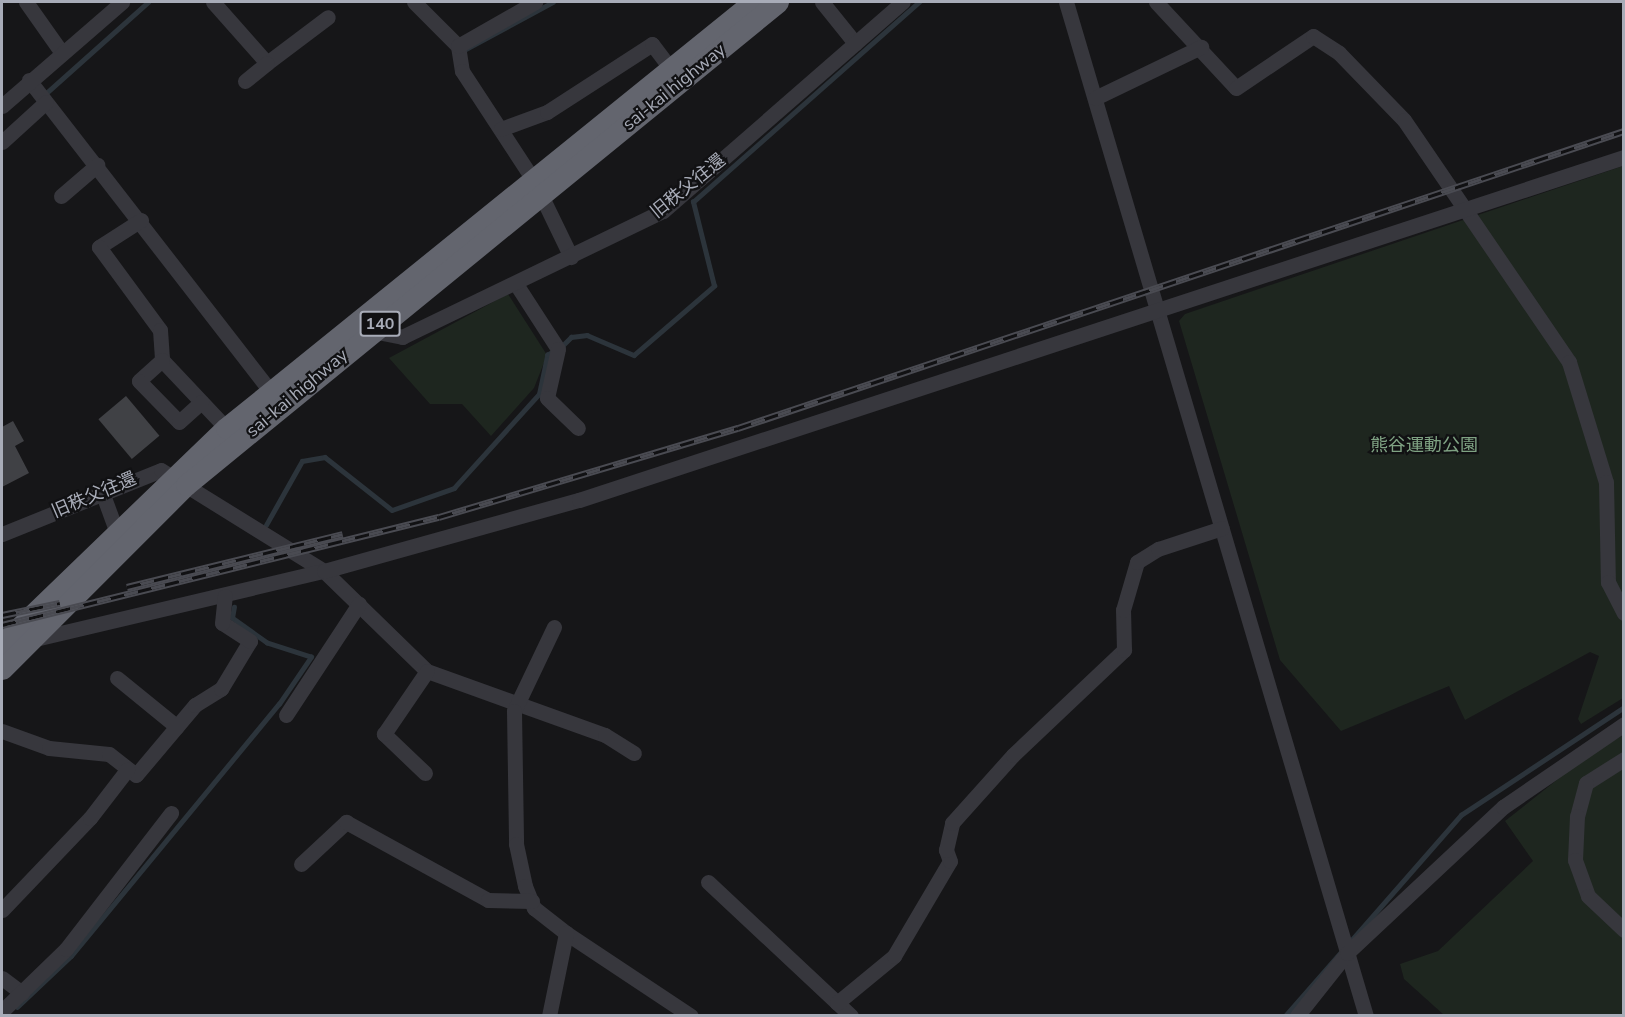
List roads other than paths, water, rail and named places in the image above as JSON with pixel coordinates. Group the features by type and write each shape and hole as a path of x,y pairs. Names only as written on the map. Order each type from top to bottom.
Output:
{"highway":[{"name":"sai-kai highway","path":"676,76 753,2"},
{"name":"sai-kai highway","path":"2,646 116,530 372,331 538,188 676,76 778,2"},
{"name":"sai-kai highway","path":"2,669 226,428 538,188"}],"street":[{"path":"26,2 62,53"},
{"path":"2,106 29,80 122,2"},
{"path":"213,2 267,63"},
{"path":"414,2 458,46 462,71 538,188 571,256"},
{"path":"458,46 535,2"},
{"path":"822,2 855,43"},
{"name":"旧秩父往還","path":"372,331 402,337 516,284 663,211 903,2"},
{"path":"1066,2 1366,1016"},
{"path":"1156,2 1201,47 1236,88 1313,36 1339,53 1404,120 1469,210 1569,362 1606,482 1608,582 1623,613"},
{"path":"245,81 328,17"},
{"path":"501,129 547,112 652,44 676,76"},
{"path":"1095,98 1201,47"},
{"path":"29,80 141,220 271,392"},
{"path":"2,142 46,102"},
{"path":"2,646 324,572 579,500 1469,210 1623,157"},
{"path":"61,196 97,165"},
{"path":"141,220 99,247 160,330 162,360 226,428"},
{"path":"516,284 555,341 557,364 547,398 578,428"},
{"path":"162,360 139,381 179,422 201,402"},
{"name":"旧秩父往還","path":"2,534 148,472 179,480"},
{"path":"179,480 324,572 427,671 605,735 634,753"},
{"path":"102,492 116,530"},
{"path":"837,1003 894,956 950,861 946,850 952,823 1013,755 1124,650 1123,610 1137,562 1158,549 1222,528"},
{"path":"2,730 49,748 109,754 136,775 195,705 221,689 250,641 222,623 225,596"},
{"path":"286,715 359,604"},
{"path":"554,627 517,704 516,844 532,901 566,933 691,1016"},
{"path":"425,773 384,734 427,671"},
{"path":"117,678 177,727"},
{"path":"1297,1016 1347,953 1503,807 1623,724"},
{"path":"1623,759 1586,783 1577,816 1575,860 1584,890 1623,930"},
{"path":"2,910 90,818 127,770"},
{"path":"2,1011 66,949 171,813"},
{"path":"301,864 346,822 488,900 532,901"},
{"path":"708,882 851,1016"},
{"path":"549,1016 566,933"},
{"path":"2,978 22,993"}],"waterway":[{"path":"43,96 148,2"},
{"path":"462,51 553,2"},
{"path":"561,347 571,337 587,335 634,355 714,286 693,202 919,2"},
{"path":"266,525 302,461 325,457 392,510 454,488 539,394 547,355 554,351"},
{"path":"17,1007 71,956 279,704 311,657 267,643 232,618 234,607"},
{"path":"1285,1016 1461,815 1624,707"}],"railway":[{"path":"2,625 439,517 738,428 1624,131"},
{"path":"127,587 343,534"},
{"path":"2,615 60,603"}],"park label":[{"name":"熊谷運動公園","path":"1424,445"}]}
